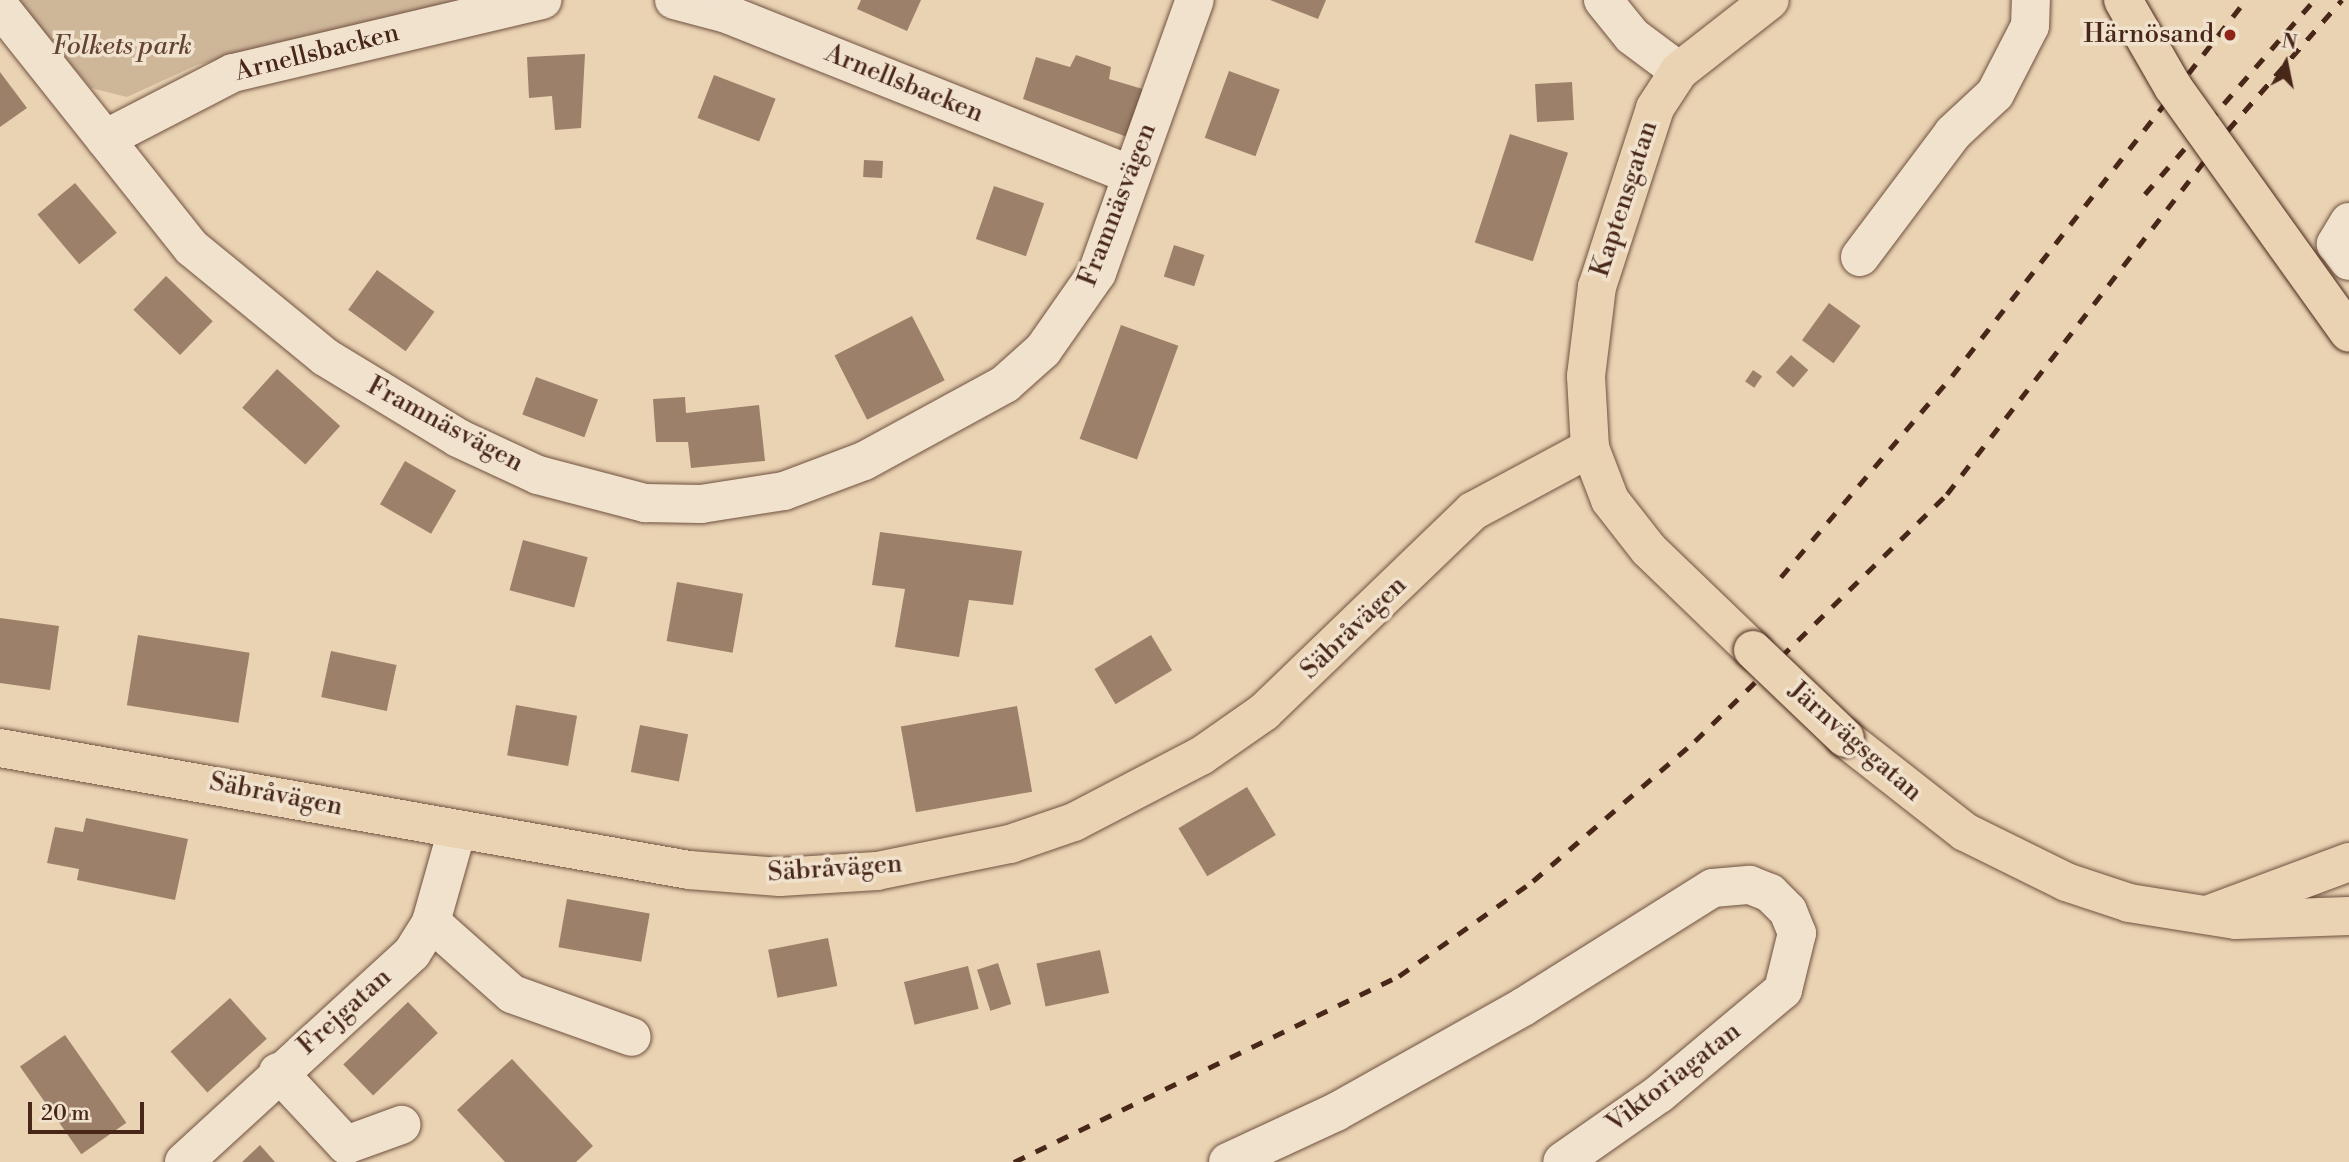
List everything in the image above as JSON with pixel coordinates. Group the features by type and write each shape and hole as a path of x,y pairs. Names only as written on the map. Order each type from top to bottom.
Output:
{"main road":[{"name":"Kaptensgatan","path":"1590,448 1586,376 1597,287 1655,108 1679,71 1770,0"},
{"path":"2123,0 2173,87 2349,333"},
{"name":"Järnvägsgatan","path":"1590,448 1626,523 1752,650 1845,738 1920,801 2024,864 2129,903 2268,923 2349,916"},
{"name":"Säbråvägen","path":"0,748 690,870 780,877 877,872 1010,844 1137,794 1201,756 1264,712 1473,511 1590,448"},
{"path":"2207,916 2349,862"}],"street":[{"name":"Arnellsbacken","path":"105,139 233,73 542,0"},
{"name":"Arnellsbacken","path":"674,0 727,13 1131,175"},
{"name":"Framnäsvägen","path":"0,6 192,248 325,357 458,438 538,475 645,503 701,504 784,491 925,432 1005,384 1073,312 1097,273 1195,0"},
{"path":"1603,0 1632,36 1679,71"},
{"path":"1860,257 1953,133 1995,94 2030,26 2031,0"},
{"name":"Frejgatan","path":"184,1162 278,1072 412,953 431,922 457,830"},
{"name":"Viktoriagatan","path":"1228,1162 1336,1112 1523,1007 1713,888 1750,885 1788,911 1797,933 1783,990 1660,1094 1562,1162"},
{"path":"431,922 512,994 632,1037"},
{"path":"278,1072 346,1145 401,1125"}],"green space":[{"name":"Folkets park","path":"16,0 474,0 197,65 127,97 91,88"}],"building":[{"path":"861,0 921,0 907,31 857,9"},
{"path":"1270,0 1326,0 1318,19"},
{"path":"585,54 581,128 555,130 552,96 529,98 527,57"},
{"path":"1076,55 1111,67 1109,79 1146,90 1130,138 1023,99 1036,57 1070,67"},
{"path":"1229,71 1280,89 1255,156 1205,138"},
{"path":"0,72 27,108 0,127"},
{"path":"714,75 776,99 759,142 698,118"},
{"path":"1572,82 1574,120 1537,122 1535,84"},
{"path":"1510,134 1568,153 1533,261 1475,242"},
{"path":"864,160 883,161 882,178 863,177"},
{"path":"75,183 117,233 79,264 37,214"},
{"path":"994,186 1044,203 1026,256 976,239"},
{"path":"1174,245 1204,255 1194,286 1164,276"},
{"path":"377,270 434,312 406,351 348,310"},
{"path":"166,276 213,321 180,355 133,310"},
{"path":"1829,303 1861,326 1834,363 1802,340"},
{"path":"912,316 945,380 867,420 834,355"},
{"path":"1121,325 1178,346 1137,460 1080,439"},
{"path":"1791,355 1808,370 1793,387 1776,372"},
{"path":"277,369 340,426 305,465 242,408"},
{"path":"1753,370 1762,376 1754,388 1745,382"},
{"path":"536,377 598,400 584,437 522,415"},
{"path":"685,397 686,413 759,405 765,461 691,468 688,442 656,442 653,399"},
{"path":"405,461 456,490 431,534 380,504"},
{"path":"880,532 1022,551 1013,605 969,600 959,657 895,647 905,589 872,585"},
{"path":"523,540 588,557 574,608 510,590"},
{"path":"677,582 743,594 733,653 667,641"},
{"path":"0,618 59,626 50,690 0,683"},
{"path":"138,635 250,653 239,723 127,705"},
{"path":"1151,635 1172,670 1116,704 1094,669"},
{"path":"331,651 397,665 387,711 321,697"},
{"path":"516,705 577,716 568,766 507,755"},
{"path":"1017,706 1032,792 916,812 901,726"},
{"path":"640,725 688,734 679,781 631,772"},
{"path":"1247,787 1276,835 1207,876 1178,828"},
{"path":"86,818 188,839 175,900 77,880 79,869 47,863 55,827 83,832"},
{"path":"567,899 650,914 641,962 558,947"},
{"path":"828,938 837,986 777,998 768,950"},
{"path":"1100,950 1109,993 1046,1007 1036,964"},
{"path":"998,963 1011,1004 990,1011 977,970"},
{"path":"968,966 979,1009 915,1025 904,982"},
{"path":"230,998 267,1039 207,1092 171,1052"},
{"path":"408,1002 438,1033 373,1095 343,1065"},
{"path":"65,1035 126,1123 81,1154 20,1067"},
{"path":"512,1059 593,1146 576,1162 505,1162 457,1110"},
{"path":"260,1145 275,1162 242,1162"}],"railway":[{"path":"1781,577 1952,376 2246,0"},
{"path":"2145,194 2314,0"},
{"path":"1014,1162 1399,976 1533,881 1695,741 1947,494 2228,130 2342,0"}],"place":[{"name":"Härnösand","path":"2230,35"}]}
